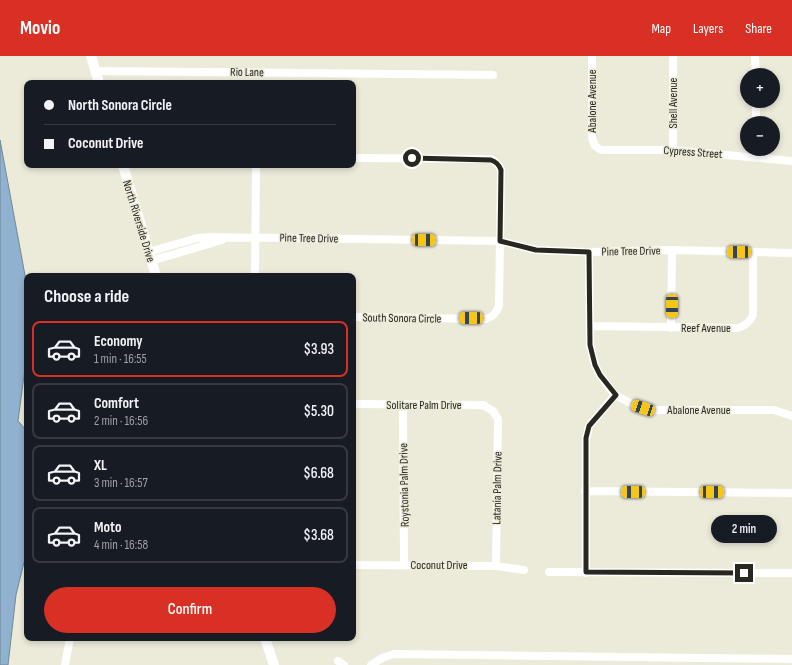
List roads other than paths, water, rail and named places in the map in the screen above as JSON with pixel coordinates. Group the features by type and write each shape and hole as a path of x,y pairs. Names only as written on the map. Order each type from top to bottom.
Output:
{"street":[{"path":"91,56 98,80"},
{"name":"Abalone Avenue","path":"592,56 592,138 595,146"},
{"name":"Shell Avenue","path":"673,56 673,150"},
{"path":"756,56 756,68"},
{"name":"Rio Lane","path":"96,71 493,74"},
{"name":"Cypress Street","path":"595,146 601,150 673,150 792,161"},
{"path":"356,158 491,160 496,162 501,170 500,241"},
{"name":"North Riverside Drive","path":"124,168 155,273"},
{"path":"255,273 256,168"},
{"name":"Pine Tree Drive","path":"150,256 232,237 500,241 536,250 589,252 672,250 792,252"},
{"name":"South Sonora Circle","path":"356,318 486,319 491,317 496,313 499,306 500,241"},
{"path":"671,328 672,250"},
{"name":"Abalone Avenue","path":"589,252 590,345 595,365 606,384 616,395 634,405 654,410 774,410 792,416"},
{"name":"Reef Avenue","path":"590,326 738,328 744,326 753,315 753,252"},
{"path":"586,572 586,438 589,426 616,395"},
{"name":"Solitare Palm Drive","path":"356,404 483,405 493,411"},
{"name":"Roystonia Palm Drive","path":"403,405 404,565"},
{"name":"Latania Palm Drive","path":"493,411 498,419 496,566"},
{"path":"585,492 792,493"},
{"name":"Coconut Drive","path":"356,565 496,566 524,570"},
{"path":"549,572 792,573"},
{"path":"65,665 69,641"},
{"path":"266,641 274,665"},
{"path":"371,665 382,658 394,654 792,659"}],"water":[{"path":"0,140 25,273 24,376 18,421 24,428 24,562 16,595 8,665 0,665"}]}
